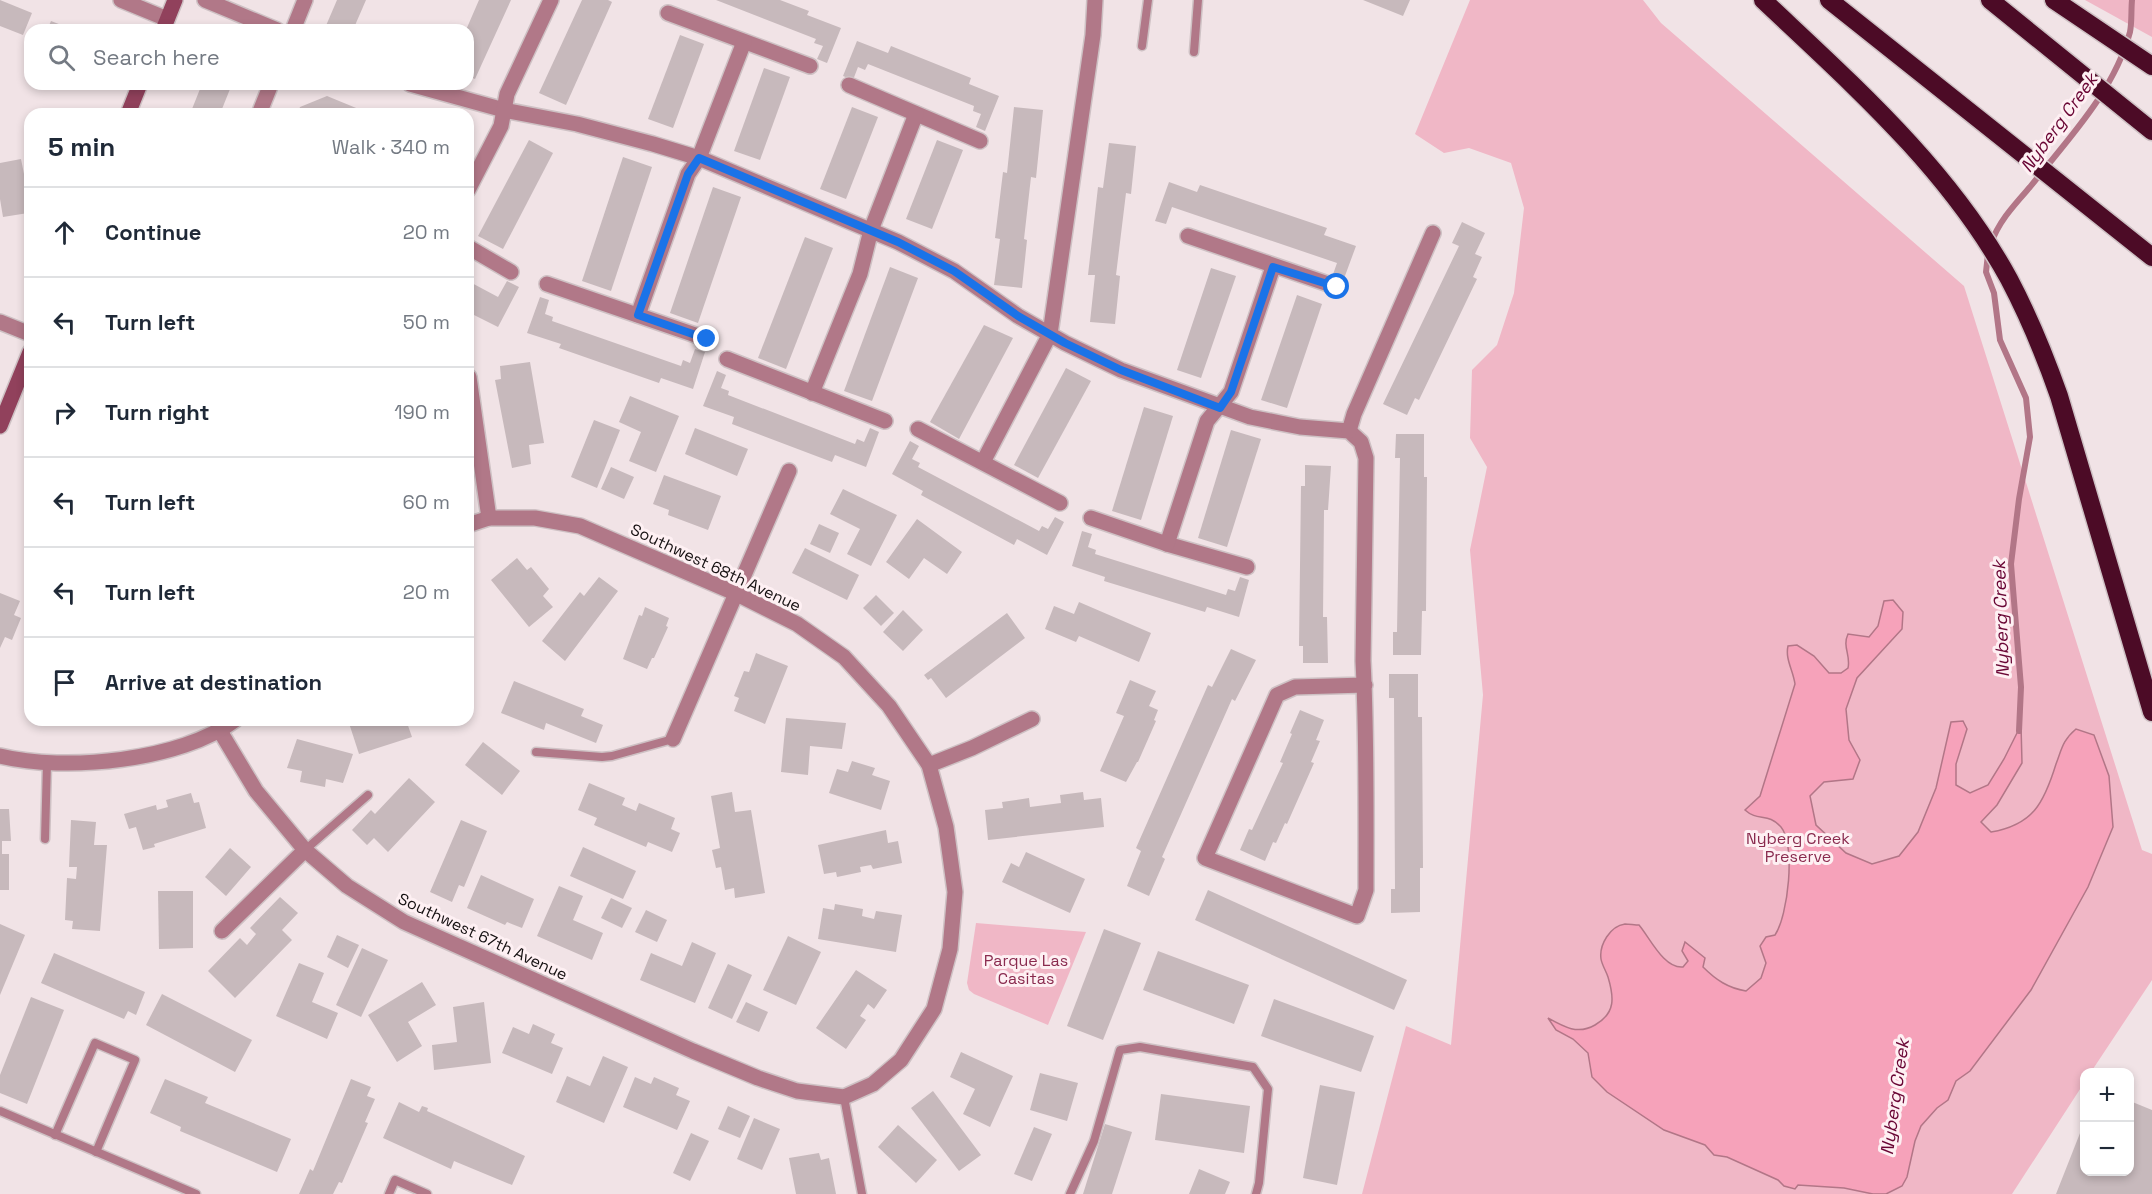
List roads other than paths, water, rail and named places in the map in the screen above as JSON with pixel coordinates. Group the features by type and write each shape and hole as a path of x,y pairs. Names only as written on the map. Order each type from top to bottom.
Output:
{"highway":[{"path":"1763,0 1892,123 1943,182 1981,234 2008,278 2043,352 2075,448 2152,712"},
{"path":"1829,0 2152,257"},
{"path":"1990,0 2152,131"},
{"path":"2054,0 2152,66"}],"main road":[{"path":"165,24 175,0"},
{"path":"130,108 138,90"},
{"path":"0,426 24,367"}],"street":[{"path":"121,0 165,24"},
{"path":"205,0 263,24"},
{"path":"295,24 305,0"},
{"path":"474,178 501,126 507,94 551,0"},
{"path":"983,462 1050,334 1093,34 1095,0"},
{"path":"668,13 810,66"},
{"path":"638,315 688,174 699,158 744,42"},
{"path":"849,85 980,141"},
{"path":"261,108 269,90"},
{"path":"432,90 504,110 577,124 699,158 898,242 954,271 1018,316 1121,370 1220,408 1250,417 1300,427 1349,431 1361,442 1366,458 1366,890 1357,916 1205,858 1277,695 1295,687 1365,685"},
{"path":"812,393 860,274 871,230 916,114"},
{"path":"1349,431 1353,414 1433,233"},
{"path":"1188,236 1273,267 1337,287"},
{"path":"474,250 512,272"},
{"path":"1167,544 1207,421 1231,392 1273,267"},
{"path":"547,284 707,339"},
{"path":"0,322 24,332"},
{"path":"727,359 885,421"},
{"path":"474,412 489,518"},
{"path":"918,429 1060,503"},
{"path":"673,739 789,471"},
{"name":"Southwest 68th Avenue","path":"474,523 489,518 535,518 580,526 735,593 797,624 844,657 889,706 929,765 946,827 955,892 950,949 934,1009 902,1060 873,1083 844,1097"},
{"path":"1091,518 1167,544 1247,567"},
{"path":"929,765 972,748 1032,719"},
{"path":"0,756 47,763 125,760 176,748 220,731 227,726"},
{"name":"Southwest 67th Avenue","path":"220,731 256,791 305,850 348,886 404,922 758,1078 797,1091 844,1097"},
{"path":"222,931 305,850"}],"lane":[{"path":"1142,46 1148,0"},
{"path":"1194,52 1198,0"},
{"path":"536,752 602,757 673,739"},
{"path":"45,839 47,763"},
{"path":"305,850 368,795"},
{"path":"55,1135 95,1043 135,1060 96,1152"},
{"path":"1070,1194 1094,1140 1120,1050 1140,1047 1253,1067 1268,1089 1256,1194"},
{"path":"844,1097 862,1194"},
{"path":"0,1111 196,1194"},
{"path":"389,1194 395,1180 427,1194"}],"water":[{"path":"1893,600 1903,612 1902,629 1857,678 1846,709 1849,740 1860,760 1853,779 1824,782 1810,796 1816,825 1846,853 1872,864 1899,856 1918,832 1936,788 1951,722 1963,721 1967,729 1956,764 1956,785 1970,793 1988,785 2021,725 2022,763 1997,805 1981,822 1991,832 2017,824 2035,810 2047,790 2063,745 2076,729 2094,735 2109,776 2113,827 2088,887 2031,990 1970,1071 1956,1081 1948,1100 1937,1108 1921,1126 1915,1141 1907,1177 1902,1186 1886,1194 1798,1185 1795,1189 1784,1186 1778,1180 1727,1157 1714,1155 1705,1145 1664,1130 1607,1092 1592,1077 1588,1053 1573,1039 1556,1030 1548,1018 1565,1027 1577,1030 1595,1025 1607,1015 1612,998 1608,977 1601,959 1602,948 1610,932 1625,924 1639,925 1658,952 1676,966 1683,967 1688,961 1682,951 1685,942 1705,958 1703,967 1728,986 1746,991 1761,978 1766,963 1760,946 1766,937 1775,935 1784,913 1788,881 1788,849 1786,836 1776,822 1754,816 1745,810 1760,796 1795,684 1788,660 1788,646 1797,645 1814,656 1829,673 1841,673 1848,668 1846,639 1848,634 1869,637 1878,626 1884,601"}],"waterway":[{"name":"Nyberg Creek","path":"1991,244 2008,214 2074,133 2113,75 2130,32 2132,0"},
{"name":"Nyberg Creek","path":"1988,254 1986,272 1994,293 2000,340 2026,398 2030,437 2011,564 2021,687 2019,731"}],"park label":[{"name":"Nyberg Creek Preserve","path":"1798,847"},
{"name":"Parque Las Casitas","path":"1026,969"}]}
